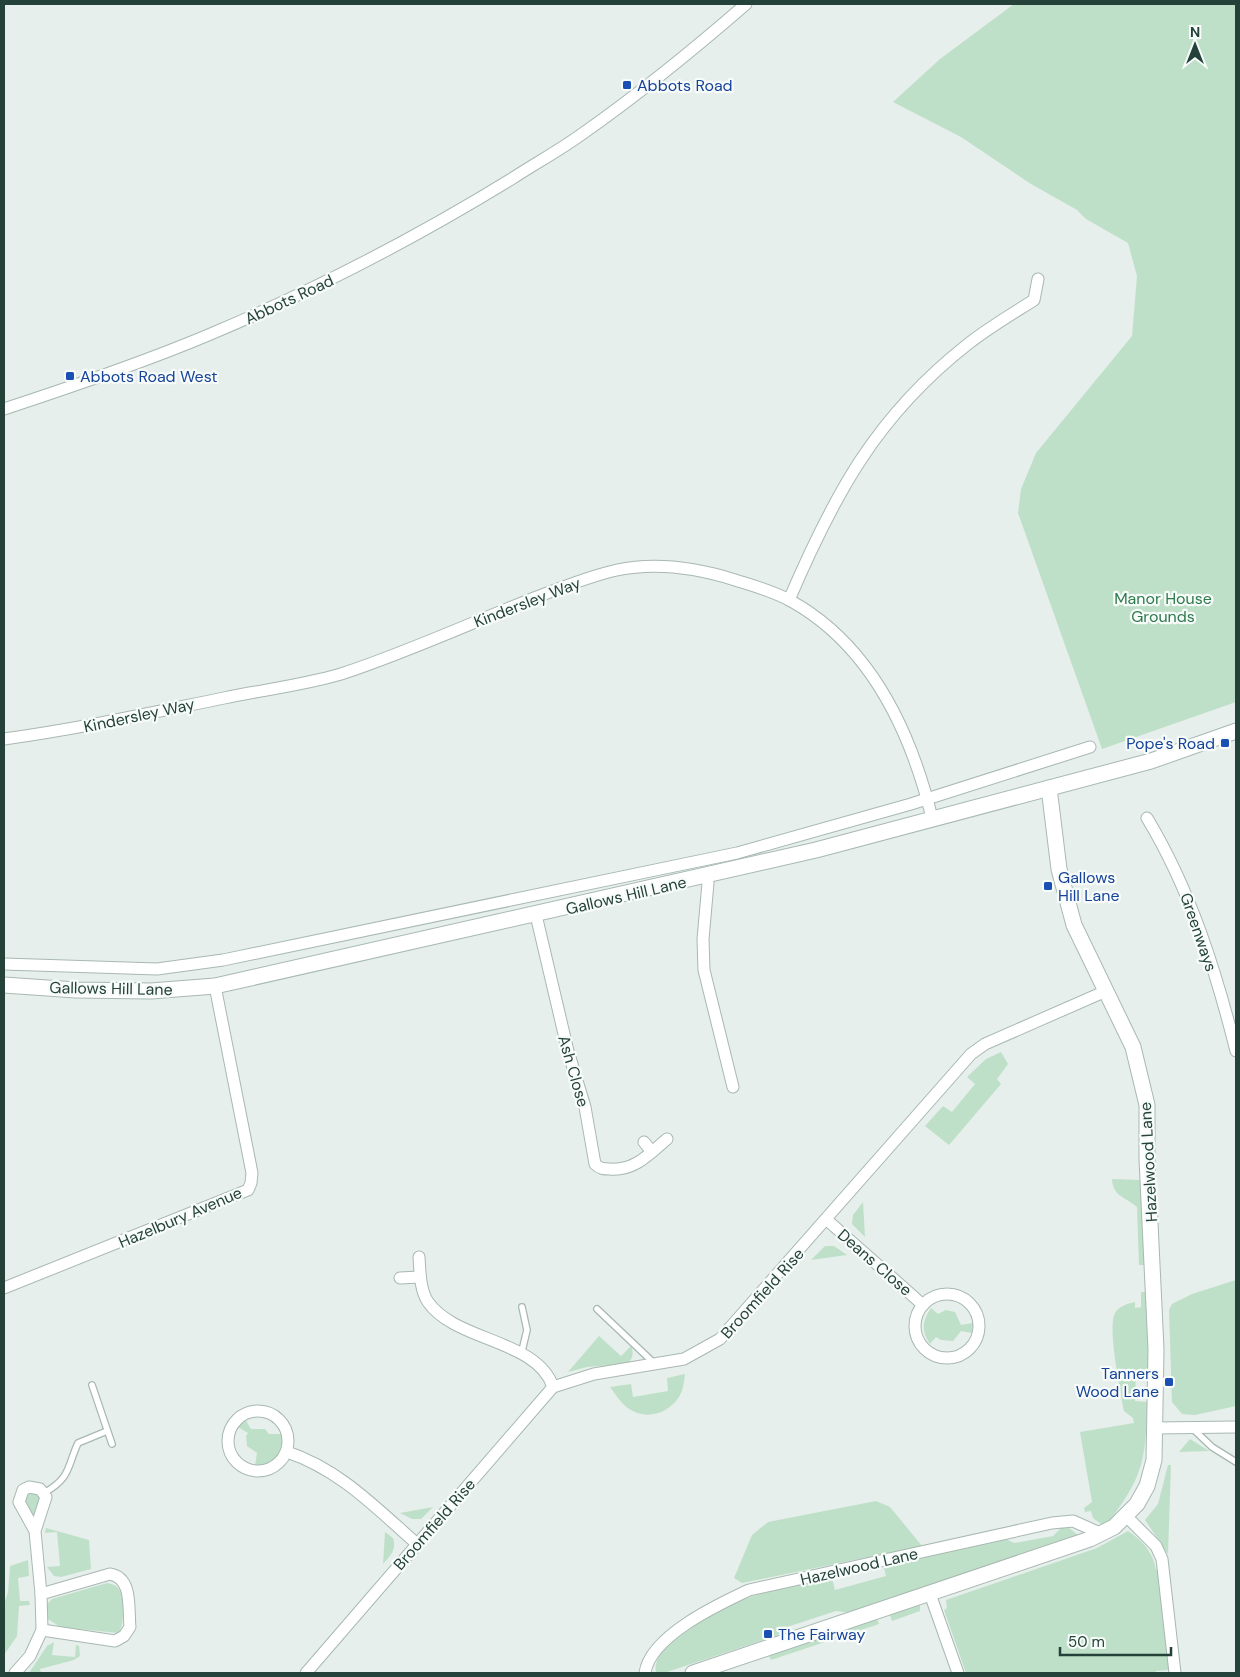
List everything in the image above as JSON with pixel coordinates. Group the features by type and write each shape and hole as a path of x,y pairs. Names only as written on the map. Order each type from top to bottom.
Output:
{"street":[{"name":"Abbots Road","path":"4,409 144,360 213,333 324,283 379,255 471,204 581,135 660,76 746,4"},
{"path":"789,600 842,487 880,431 926,380 951,358 969,343 1034,300 1038,279"},
{"name":"Kindersley Way","path":"4,739 74,729 337,675 394,656 579,581 618,570 651,566 681,568 723,577 771,592 808,611 830,629 866,666 879,683 906,733 932,818"},
{"name":"Gallows Hill Lane","path":"4,985 76,990 151,992 214,986 706,877 816,850 1151,761 1236,731"},
{"name":"Gallows Hill Lane","path":"4,964 157,969 194,966 737,854 928,800 1090,747"},
{"name":"Hazelwood Lane","path":"693,1673 1102,1534 1126,1516 1140,1498 1152,1473 1155,1428 1155,1317 1147,1159 1147,1105 1133,1047 1084,950 1066,898 1059,869 1049,788"},
{"name":"Greenways","path":"1147,818 1169,856 1188,898 1236,1051"},
{"path":"706,877 708,883 703,939 704,970 733,1088"},
{"name":"Ash Close","path":"536,915 568,1051 588,1119 593,1160 599,1168 621,1170 638,1164 668,1140"},
{"path":"375,929 380,950"},
{"name":"Hazelbury Avenue","path":"4,1288 248,1190 252,1173 214,986"},
{"name":"Broomfield Rise","path":"306,1673 553,1387 594,1374 684,1359 720,1339 827,1220 898,1135 971,1054 993,1041 1106,992"},
{"path":"644,1142 652,1152"},
{"name":"Deans Close","path":"827,1220 923,1305"},
{"path":"420,1257 420,1277 424,1295 437,1311 453,1322 539,1365 550,1378 553,1387"},
{"path":"400,1278 420,1277"},
{"name":"Deans Close","path":"950,1294 961,1297 969,1302 979,1318 980,1329 972,1348 962,1356 953,1359 942,1359 927,1352 919,1344 914,1326 917,1314 923,1305 930,1298 950,1294"},
{"path":"259,1410 270,1412 279,1418 288,1432 287,1452 276,1466 266,1470 251,1470 241,1466 232,1455 228,1445 228,1435 232,1425 239,1417 248,1412 259,1410"},
{"path":"1155,1428 1236,1427"},
{"path":"287,1452 304,1458 349,1484 417,1544"},
{"path":"15,1673 30,1656 42,1630 42,1594 35,1531 19,1502 19,1496 23,1490 29,1487 40,1489 46,1497 35,1531"},
{"path":"1126,1516 1156,1546 1162,1559 1175,1673"},
{"name":"Hazelwood Lane","path":"645,1673 646,1667 655,1652 675,1633 703,1613 749,1590 1052,1523 1073,1521 1102,1534"},
{"path":"42,1594 110,1574 119,1575 126,1582 130,1627 124,1636 115,1641 42,1630"},
{"path":"930,1594 958,1673"}],"lane":[{"path":"520,1355 527,1330 522,1307"},
{"path":"597,1309 655,1364"},
{"path":"92,1385 112,1444"},
{"path":"1192,1428 1212,1447 1236,1462"},
{"path":"44,1493 66,1475 78,1443 107,1431"}],"green space":[{"name":"Manor House Grounds","path":"1014,4 1236,4 1236,702 1102,749 1018,513 1021,489 1036,453 1132,336 1137,276 1128,243 1086,219 1077,210 1031,184 961,137 893,102 940,59"},
{"path":"1001,1052 1008,1064 997,1079 1001,1084 949,1145 925,1126 943,1106 952,1112 975,1084 967,1077 986,1059"},
{"path":"1112,1179 1140,1180 1146,1265 1139,1265 1137,1207 1117,1193"},
{"path":"863,1202 865,1237 852,1224 853,1215"},
{"path":"825,1246 834,1246 847,1255 811,1260"},
{"path":"1236,1280 1236,1406 1195,1415 1182,1414 1172,1402 1169,1310 1172,1304 1192,1294"},
{"path":"1141,1292 1147,1292 1148,1372 1136,1372 1135,1401 1147,1402 1143,1458 1134,1483 1127,1495 1111,1519 1101,1524 1093,1518 1091,1511 1085,1512 1084,1508 1092,1502 1080,1432 1134,1423 1133,1418 1124,1411 1115,1360 1113,1320 1115,1313 1124,1306 1135,1302 1135,1308 1141,1307"},
{"path":"931,1308 938,1314 946,1310 955,1312 961,1325 973,1323 972,1333 961,1331 953,1341 941,1340 936,1337 930,1344 925,1335 924,1322"},
{"path":"599,1336 621,1356 631,1346 631,1360 627,1364 587,1367 568,1372"},
{"path":"685,1374 681,1392 675,1403 664,1411 657,1413 637,1413 619,1400 610,1387 631,1384 633,1397 668,1391 667,1378"},
{"path":"245,1419 251,1429 265,1429 269,1434 282,1434 279,1452 268,1463 255,1466 257,1453 247,1446 246,1436 248,1433 236,1426"},
{"path":"1190,1439 1209,1451 1179,1452"},
{"path":"1168,1465 1171,1465 1168,1554 1145,1520 1158,1504"},
{"path":"35,1491 40,1498 35,1518 31,1516 25,1499 26,1494"},
{"path":"876,1501 890,1507 922,1546 742,1583 734,1578 752,1535 768,1522"},
{"path":"433,1507 421,1519 412,1519 400,1513"},
{"path":"1062,1527 1068,1527 1078,1535 851,1613 836,1611 787,1627 778,1635 664,1673 656,1673 656,1664 659,1657 678,1638 717,1613 753,1596 832,1578 835,1590 886,1576 883,1564 1006,1539 1014,1543 1053,1536"},
{"path":"46,1528 89,1540 91,1569 61,1577 54,1576 47,1567 60,1566 57,1532 45,1533"},
{"path":"1128,1531 1146,1548 1155,1564 1156,1570 1160,1569 1169,1670 1156,1671 1155,1673 966,1673 944,1610 947,1608 946,1600 1097,1548"},
{"path":"385,1532 393,1538 394,1546 383,1564"},
{"path":"28,1560 29,1576 18,1578 20,1601 29,1601 30,1605 19,1606 17,1636 4,1655 4,1605 8,1592 10,1566"},
{"path":"107,1583 117,1587 121,1595 123,1619 118,1633 60,1627 48,1619 47,1604 52,1599"},
{"path":"920,1605 920,1611 892,1621 890,1615"},
{"path":"877,1619 879,1624 771,1660 768,1654"},
{"path":"54,1642 52,1655 75,1657 76,1645 79,1646 80,1656 74,1660 40,1669 41,1673 29,1673 47,1646"}],"place":[{"name":"Abbots Road","path":"627,85"},
{"name":"Abbots Road West","path":"70,376"},
{"name":"Pope's Road","path":"1225,743"},
{"name":"Gallows Hill Lane","path":"1048,886"},
{"name":"Tanners Wood Lane","path":"1169,1382"},
{"name":"The Fairway","path":"768,1634"}]}
